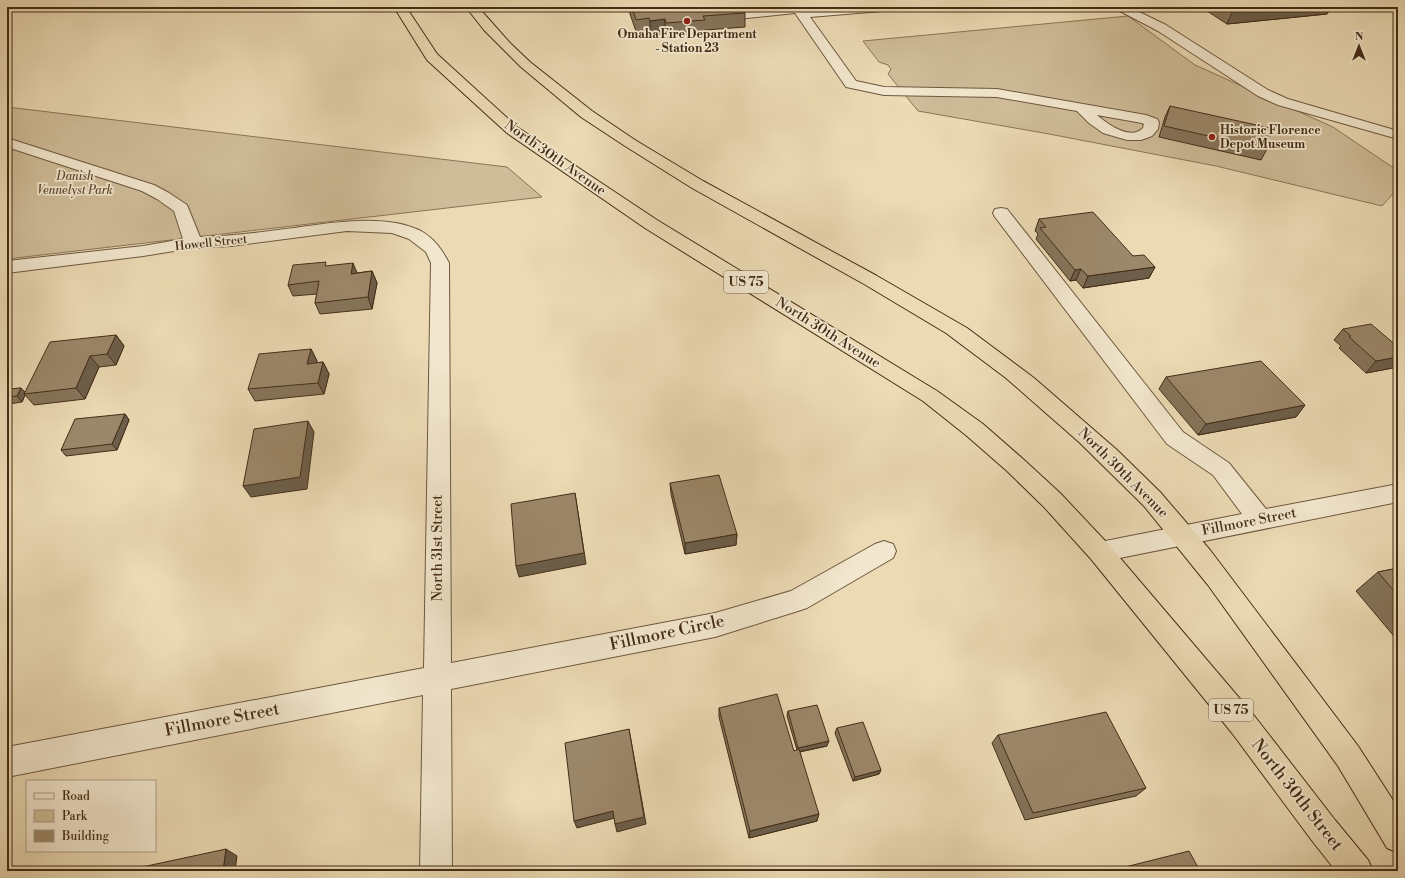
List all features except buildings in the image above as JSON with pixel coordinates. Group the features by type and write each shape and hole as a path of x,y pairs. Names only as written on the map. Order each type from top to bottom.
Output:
{"highway":[{"name":"North 30th Avenue","path":"400,7 432,57 512,130 651,224 930,396 975,430 1015,465 1052,500 1100,552"},
{"name":"North 30th Avenue","path":"472,7 489,29 526,67 560,95 610,131 655,160 710,192 958,331 999,360 1047,400 1117,464 1151,498 1183,535"},
{"path":"1183,535 1247,617 1343,749 1398,837"},
{"name":"North 30th Street","path":"1100,552 1242,723 1324,831 1358,871"}],"street":[{"path":"738,15 800,10 882,7"},
{"path":"1120,7 1162,28 1263,93 1282,102 1398,136"},
{"path":"800,10 852,84 884,91 997,93 1082,108"},
{"path":"7,142 148,188 163,196 181,209 193,243"},
{"path":"1001,213 1175,438 1221,469 1260,520"},
{"name":"Howell Street","path":"7,267 143,251 193,243 231,241 347,226 394,228 414,235"},
{"name":"North 31st Street","path":"414,235 433,249 440,263 436,871"},
{"name":"Fillmore Street","path":"1100,552 1398,493"},
{"name":"Fillmore Circle","path":"437,678 715,625 798,600 884,551"},
{"name":"Fillmore Street","path":"7,762 437,678"}],"green space":[{"path":"1128,16 1195,65 1333,127 1398,171 1398,188 1382,206 1216,166 918,111 888,74 891,69 888,65 879,62 863,41"},
{"name":"Danish Vennelyst Park","path":"7,107 507,167 542,197 7,259"}],"place":[{"name":"Omaha Fire Department - Station 23","path":"687,21"},
{"name":"Historic Florence Depot Museum","path":"1212,137"}]}
